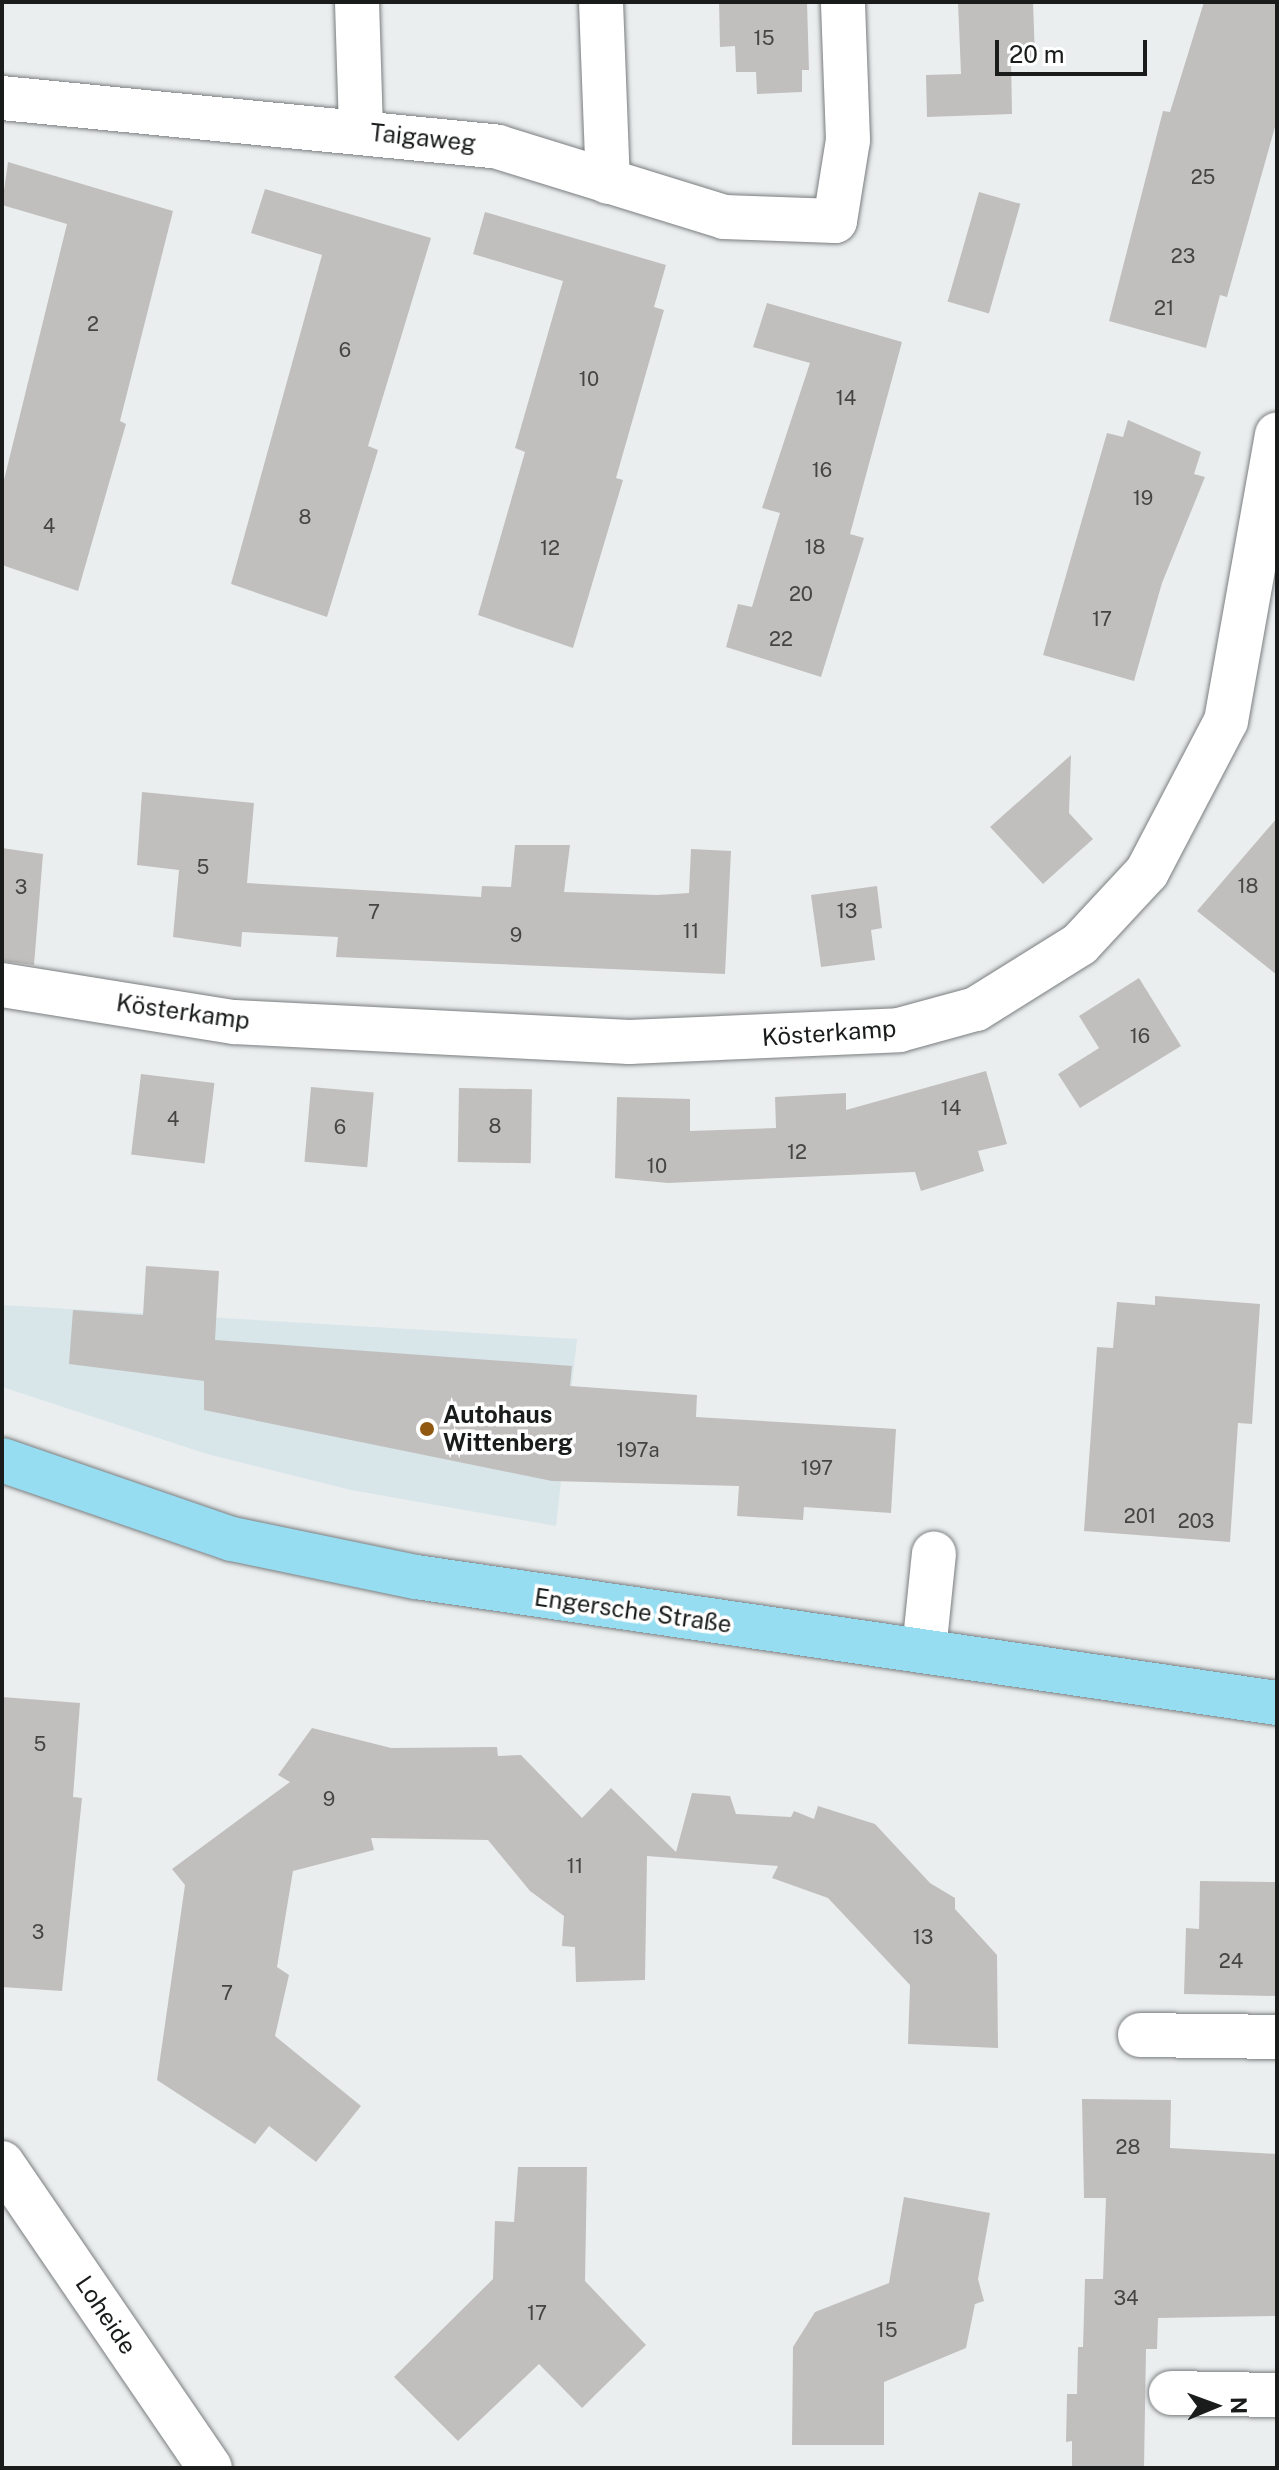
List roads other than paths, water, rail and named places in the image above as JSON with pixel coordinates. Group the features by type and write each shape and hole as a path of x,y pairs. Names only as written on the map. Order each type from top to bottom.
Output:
{"main road":[{"name":"Engersche Straße","path":"2,1460 232,1539 370,1567 1277,1703"}],"street":[{"path":"357,2 361,131"},
{"path":"601,2 608,182"},
{"name":"Taigaweg","path":"2,98 361,131 498,147 724,217 835,221 848,140 843,2"},
{"name":"Kösterkamp","path":"2,985 234,1022 629,1042 899,1030 976,1009 1080,944 1147,872 1162,845 1226,721 1277,435"},
{"path":"924,1650 934,1554"},
{"path":"1140,2035 1277,2037"},
{"name":"Loheide","path":"2,2163 210,2468"},
{"path":"1171,2393 1277,2395"}],"place":[{"name":"Autohaus Wittenberg","path":"427,1429"}]}
